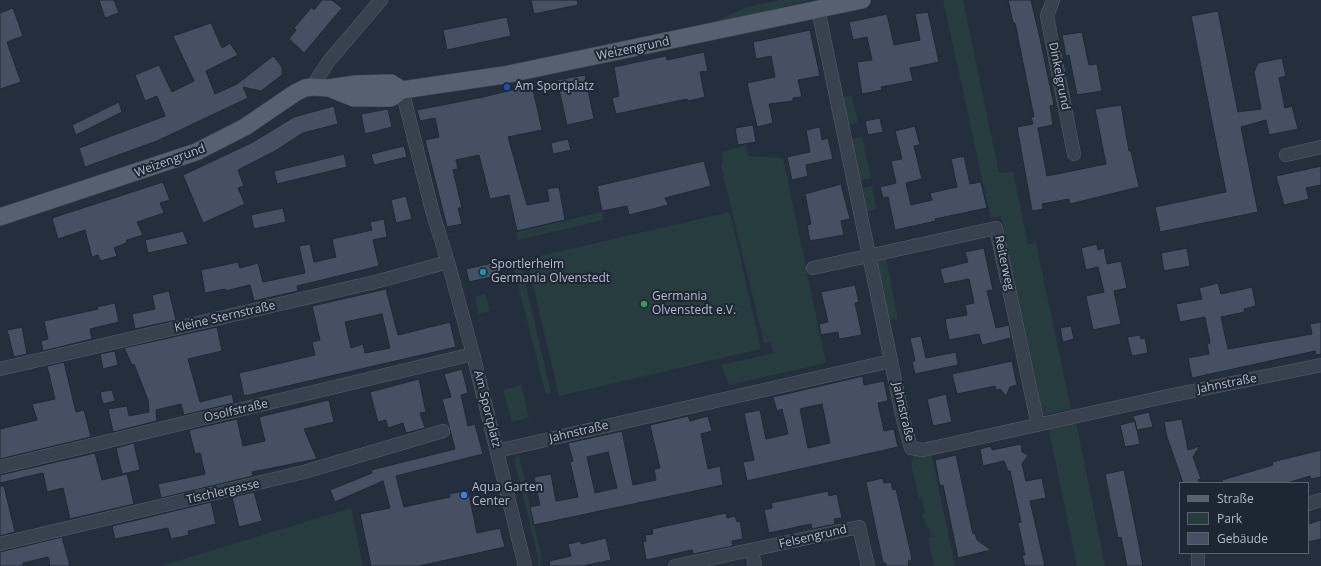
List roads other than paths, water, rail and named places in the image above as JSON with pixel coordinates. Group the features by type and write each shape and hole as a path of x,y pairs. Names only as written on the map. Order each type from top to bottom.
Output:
{"main road":[{"name":"Weizengrund","path":"0,217 196,152 245,127 295,93 312,86 329,88 354,98 391,98 402,90 504,75 862,0"}],"street":[{"path":"312,86 328,62 381,0"},
{"name":"Dinkelgrund","path":"1053,0 1047,16 1074,154"},
{"path":"818,9 891,362"},
{"name":"Am Sportplatz","path":"402,90 432,214 448,262 473,354 525,566"},
{"path":"1286,155 1321,147"},
{"name":"Reiterweg","path":"813,268 996,228 1038,425"},
{"name":"Kleine Sternstraße","path":"0,369 379,281 448,262"},
{"name":"Osolfstraße","path":"0,467 473,354"},
{"name":"Jahnstraße","path":"497,450 891,362 911,448 923,450 1321,365"},
{"name":"Tischlergasse","path":"0,544 304,472 443,430"},
{"path":"1309,504 1321,500"},
{"name":"Felsengrund","path":"675,566 752,551 859,527 868,566"},
{"path":"752,551 756,566"},
{"path":"1198,554 1198,566"}],"place":[{"name":"Am Sportplatz","path":"507,87"},
{"name":"Sportlerheim Germania Olvenstedt","path":"483,272"},
{"name":"Germania Olvenstedt e.V.","path":"644,304"},
{"name":"Aqua Garten Center","path":"464,495"}]}
